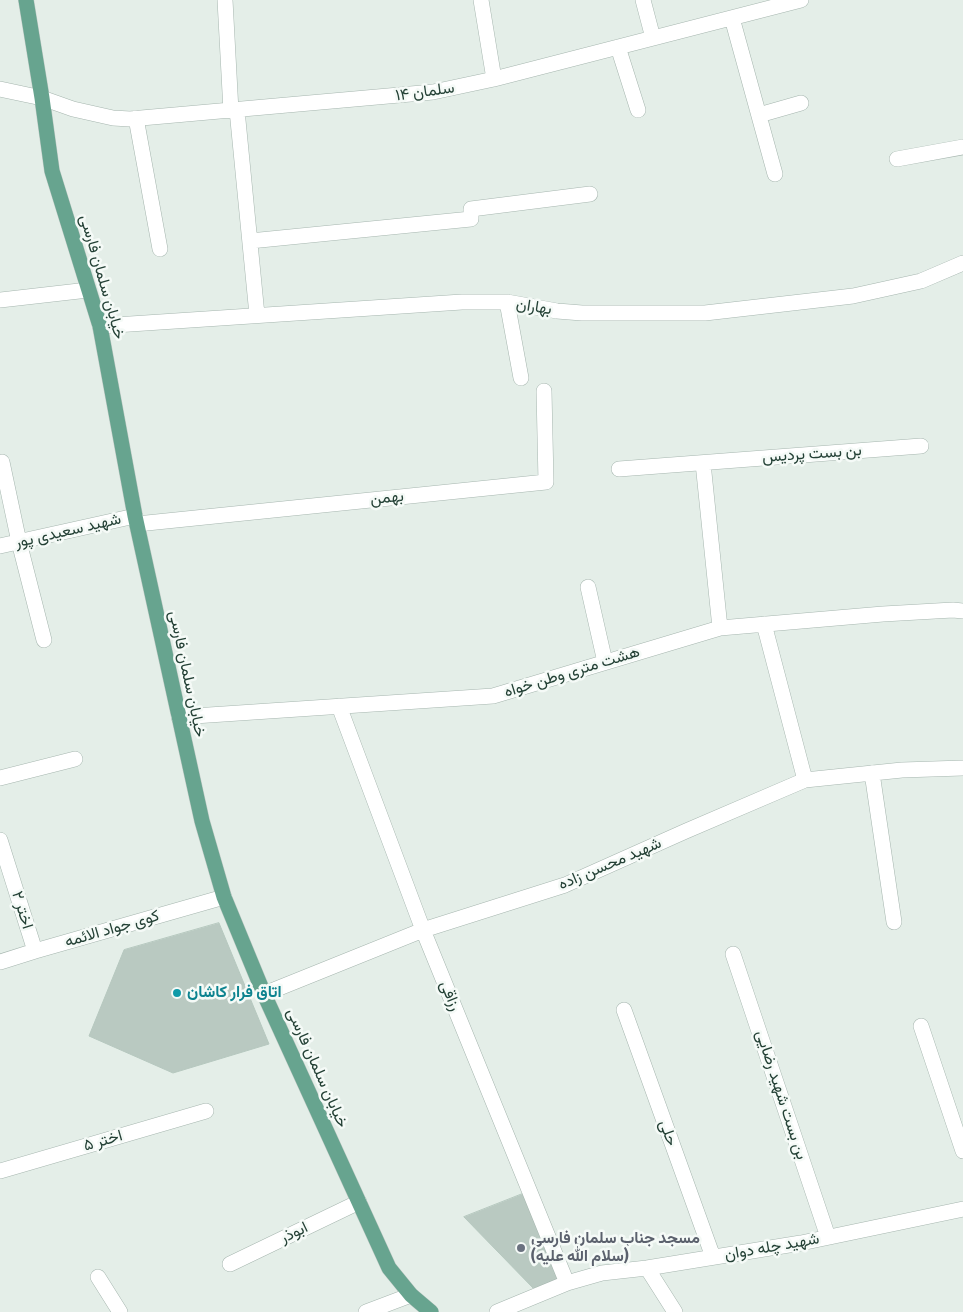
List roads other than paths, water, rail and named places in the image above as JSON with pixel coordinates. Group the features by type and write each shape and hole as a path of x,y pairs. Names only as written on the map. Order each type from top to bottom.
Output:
{"main road":[{"name":"خیابان سلمان فارسی","path":"26,0 52,171 100,326 136,520 179,718 202,821 224,896 264,994 388,1268 411,1295 432,1312"}],"street":[{"path":"226,0 234,110 257,316"},
{"path":"481,0 494,79"},
{"path":"643,0 653,38"},
{"name":"سلمان ۱۴","path":"0,88 42,98 72,109 121,119 433,92 494,79 732,18 758,5 801,0"},
{"path":"732,18 775,174"},
{"path":"618,47 638,110"},
{"path":"759,114 801,103"},
{"path":"136,118 160,249"},
{"path":"897,159 963,147"},
{"path":"250,241 471,219 471,209 590,194"},
{"name":"بهاران","path":"100,326 462,302 507,302 557,311 582,313 705,313 853,296 921,281 963,263"},
{"path":"0,300 88,290"},
{"path":"507,302 522,378"},
{"name":"بهمن","path":"136,520 546,482 544,391"},
{"name":"بن بست پردیس","path":"619,469 921,446"},
{"path":"2,462 19,542 44,640"},
{"path":"704,463 720,628"},
{"name":"شهید سعیدی پور","path":"0,546 136,520"},
{"path":"588,587 605,662"},
{"name":"هشت متری وطن خواه","path":"179,718 492,696 720,628 882,614 963,611"},
{"path":"764,624 805,780"},
{"name":"رزاقی","path":"340,706 423,930 567,1283"},
{"path":"0,778 75,759"},
{"name":"شهید محسن زاده","path":"264,994 423,930 565,885 805,780 902,770 963,768"},
{"path":"872,773 894,922"},
{"name":"اختر ۲","path":"0,840 34,951"},
{"name":"کوی جواد الائمه","path":"0,962 224,896"},
{"name":"بن بست شهید رضایی","path":"733,954 828,1237"},
{"name":"حلی","path":"624,1010 712,1257"},
{"path":"922,1026 963,1151"},
{"name":"اختر ۵","path":"0,1170 206,1111"},
{"name":"ابوذر","path":"230,1264 358,1202"},
{"name":"شهید چله دوان","path":"497,1312 567,1283 602,1273 647,1268 828,1237 963,1209"},
{"path":"647,1268 675,1312"},
{"path":"98,1276 120,1312"},
{"path":"366,1312 411,1295"}],"place":[{"name":"اتاق فرار کاشان","path":"177,993"},
{"name":"مسجد جناب سلمان فارسی (سلام الله علیه)","path":"521,1248"}]}
